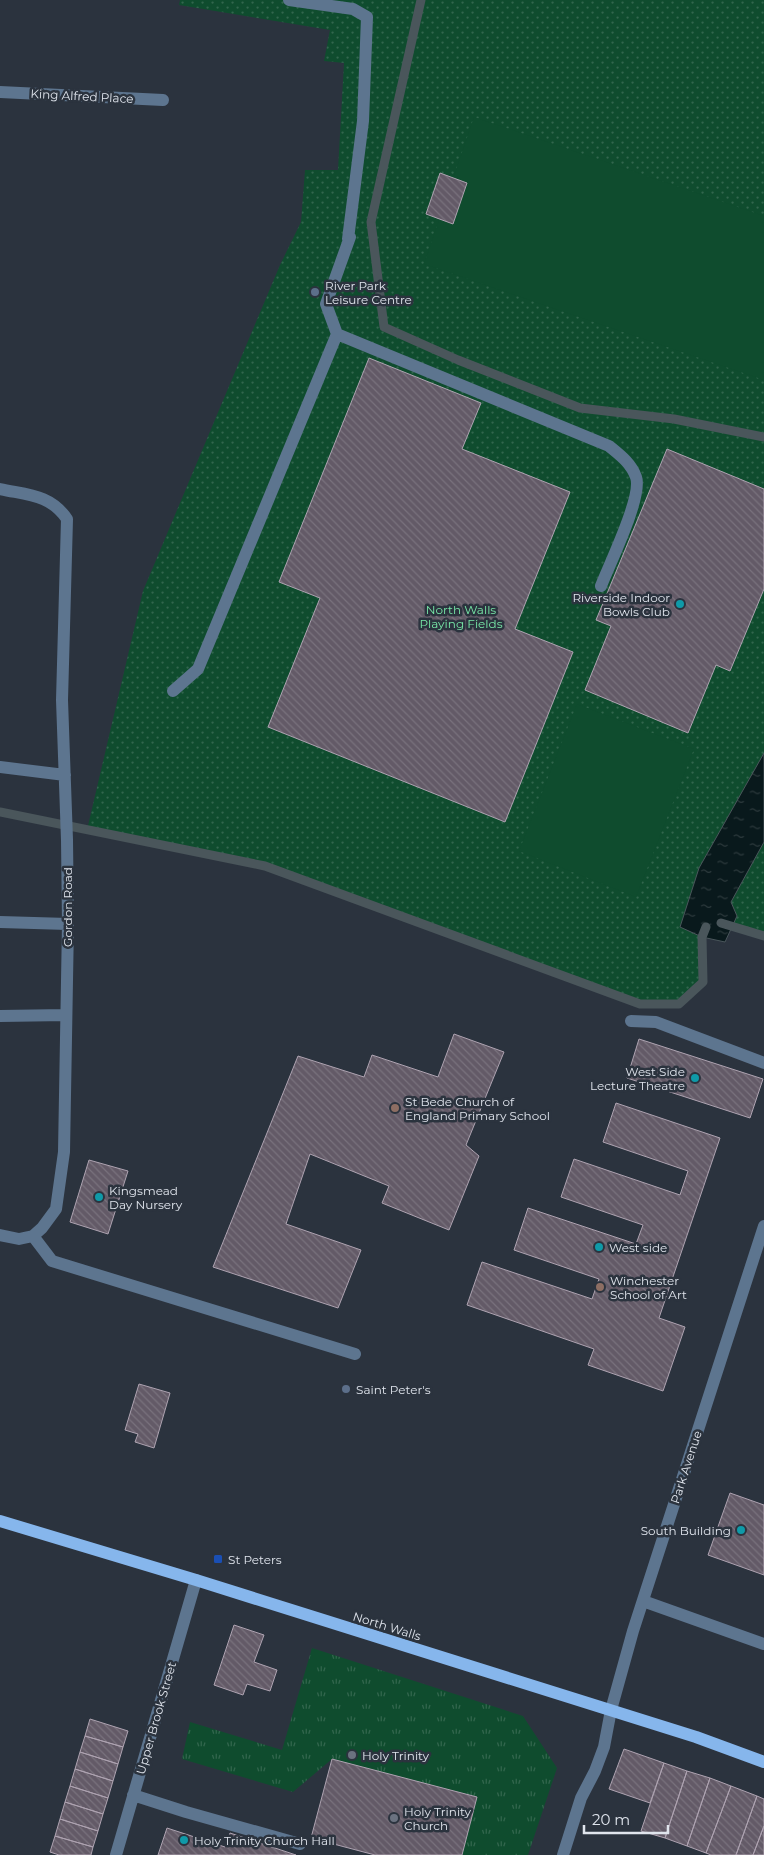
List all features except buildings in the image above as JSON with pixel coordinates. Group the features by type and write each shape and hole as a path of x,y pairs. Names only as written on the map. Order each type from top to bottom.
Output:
{"main road":[{"name":"North Walls","path":"0,1520 611,1710 696,1737 764,1762"}],"street":[{"path":"173,691 198,669 337,334 326,304 350,237 348,239 363,121 367,17 353,5 289,0"},
{"name":"King Alfred Place","path":"0,92 163,100"},
{"path":"337,334 609,446 627,461 637,479 635,501 601,586"},
{"name":"Gordon Road","path":"0,489 45,498 59,508 67,519 62,700 68,924 64,1152 56,1209 42,1228 33,1236"},
{"path":"0,767 65,775"},
{"path":"0,922 68,924"},
{"path":"0,1016 66,1015"},
{"path":"631,1021 656,1022 764,1063"},
{"name":"Park Avenue","path":"563,1855 581,1798 595,1771 604,1747 611,1710 643,1601 764,1226"},
{"path":"0,1235 19,1239 33,1236 52,1261 355,1354"},
{"name":"Upper Brook Street","path":"116,1855 196,1580"},
{"path":"643,1601 764,1644"},
{"path":"134,1795 186,1812 300,1844"}],"green space":[{"name":"North Walls Playing Fields","path":"180,0 764,0 764,936 709,920 702,937 703,982 679,1004 640,1004 265,866 87,830 143,591 280,265 301,222 305,170 338,170 344,63 324,61 330,30 179,5"},
{"path":"474,117 764,216 764,380 424,264"},
{"path":"577,704 694,749 636,897 519,851"},
{"name":"Holy Trinity","path":"312,1648 523,1716 557,1768 528,1855 462,1855 477,1797 332,1759 293,1792 182,1759 190,1722 282,1750"}],"water":[{"path":"764,753 764,842 731,902 737,916 725,942 702,937 680,927 699,868"}],"waterway":[{"path":"421,0 371,222 384,327 458,360 580,408 674,419 764,437"},
{"path":"0,812 265,866 640,1004 679,1004 703,982 702,937 706,927"},
{"path":"721,923 764,936"}],"place":[{"name":"River Park Leisure Centre","path":"315,292"},
{"name":"Riverside Indoor Bowls Club","path":"680,604"},
{"name":"West Side Lecture Theatre","path":"695,1078"},
{"name":"St Bede Church of England Primary School","path":"395,1108"},
{"name":"Kingsmead Day Nursery","path":"99,1197"},
{"name":"West side","path":"599,1247"},
{"name":"Winchester School of Art","path":"600,1287"},
{"name":"Saint Peter's","path":"346,1389"},
{"name":"South Building","path":"741,1530"},
{"name":"St Peters","path":"218,1559"},
{"name":"Holy Trinity","path":"352,1755"},
{"name":"Holy Trinity Church","path":"394,1818"},
{"name":"Holy Trinity Church Hall","path":"184,1840"}]}
